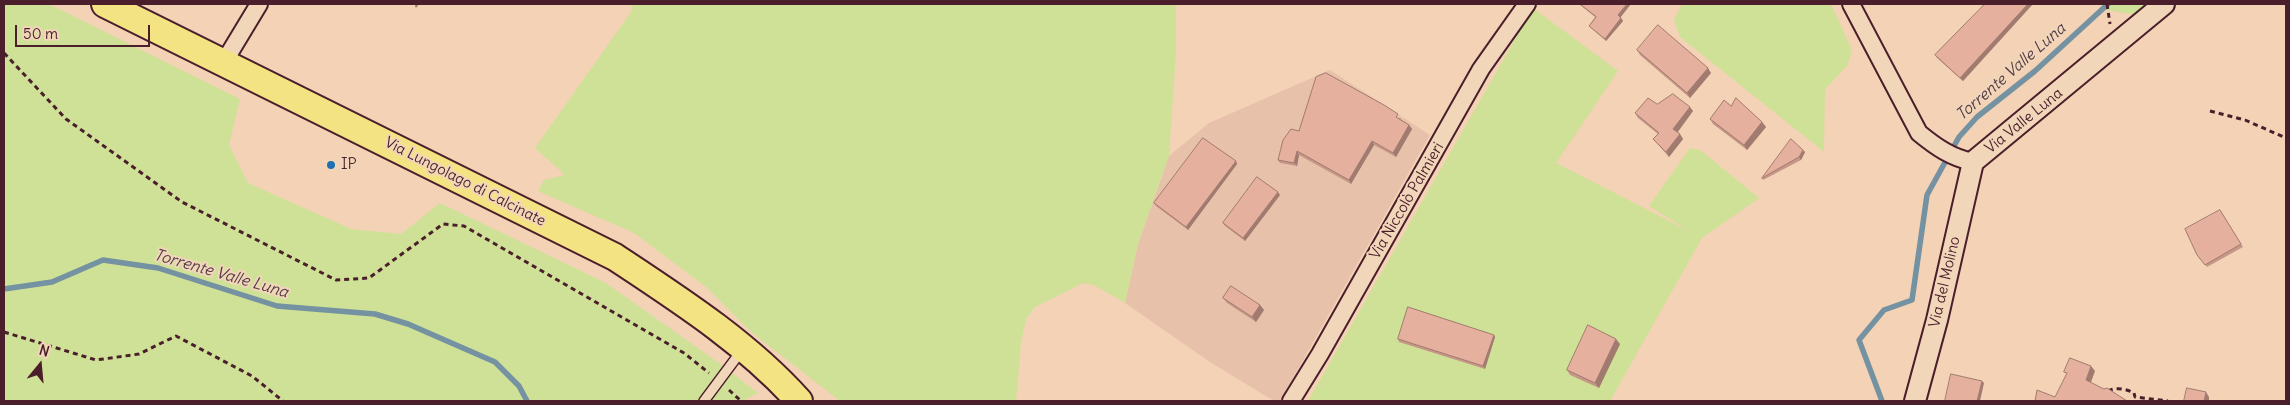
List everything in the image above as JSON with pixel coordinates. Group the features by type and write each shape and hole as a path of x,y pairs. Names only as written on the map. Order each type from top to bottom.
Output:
{"main road":[{"name":"Via Lungolago di Calcinate","path":"105,4 615,257 684,303 744,348 799,401"}],"street":[{"path":"224,62 259,4"},
{"name":"Via Niccolò Palmieri","path":"1291,401 1330,338 1481,69 1528,4"},
{"path":"1851,4 1919,133 1934,146 1966,161"},
{"name":"Via Valle Luna","path":"1966,161 2164,4"},
{"name":"Via del Molino","path":"1915,401 1966,161"}],"lane":[{"path":"704,401 744,348"}],"path":[{"path":"4,53 66,119 182,202 336,280 369,278 443,224 464,226 684,353 741,401"},
{"path":"2210,111 2245,120 2286,138"},
{"path":"4,332 96,360 139,354 176,336 252,376 283,401"},
{"path":"2106,392 2111,389 2129,390 2134,393 2135,397 2168,401"}],"shaded area":[{"path":"1330,70 1430,135 1280,401 1274,401 1210,362 1125,303 1138,244 1169,156 1209,123"}],"green space":[{"path":"4,4 49,4 240,99 229,145 248,183 351,229 401,234 440,203 606,283 758,393 742,401 4,401"},
{"path":"632,4 1176,4 1176,52 1169,156 1138,244 1125,303 1094,285 1083,283 1035,307 1026,319 1021,343 1016,401 840,401 751,332 706,287 634,233 538,191 544,180 565,175 535,148 631,12"},
{"path":"1682,4 1831,4 1852,50 1847,66 1825,89 1824,152 1680,37 1674,20"},
{"path":"2099,4 2148,4 2139,15 2105,10"},
{"path":"1533,8 1618,71 1556,163 1691,232 1649,206 1690,148 1700,150 1759,198 1702,238 1610,401 1308,401"}],"building":[{"path":"1580,4 1627,4 1618,15 1621,18 1605,39 1589,26 1596,17"},
{"path":"1985,4 2028,4 1960,78 1935,55"},
{"path":"1658,25 1708,68 1687,93 1637,50"},
{"path":"1326,73 1384,105 1398,114 1396,117 1409,125 1393,153 1372,141 1349,180 1297,151 1294,163 1278,160 1283,140 1291,129 1299,131 1316,77"},
{"path":"1673,94 1690,107 1673,129 1680,134 1666,152 1653,139 1659,133 1635,113 1648,98 1657,104"},
{"path":"1736,98 1762,122 1744,145 1710,119 1724,100 1731,106"},
{"path":"1203,138 1236,161 1186,227 1154,203"},
{"path":"1791,139 1803,150 1799,157 1762,178"},
{"path":"1257,177 1278,192 1243,238 1223,223"},
{"path":"2220,210 2241,244 2205,265 2197,255 2185,229"},
{"path":"1231,286 1260,305 1252,317 1223,298"},
{"path":"1408,307 1494,335 1483,366 1398,339"},
{"path":"1588,325 1616,339 1595,383 1567,370"},
{"path":"2070,358 2091,366 2086,380 2104,389 2107,388 2127,401 2035,401 2037,390 2055,397 2067,373 2064,372"},
{"path":"1951,374 1982,381 1977,401 1945,401"},
{"path":"2187,388 2206,392 2204,401 2184,401"}],"waterway":[{"name":"Torrente Valle Luna","path":"1882,401 1859,340 1884,310 1912,300 1927,195 1959,137 1977,117 2035,71 2108,4"},
{"name":"Torrente Valle Luna","path":"4,289 52,282 103,260 158,268 277,306 375,314 408,324 495,362 519,386 527,401"}],"place":[{"name":"IP","path":"331,165"}]}
